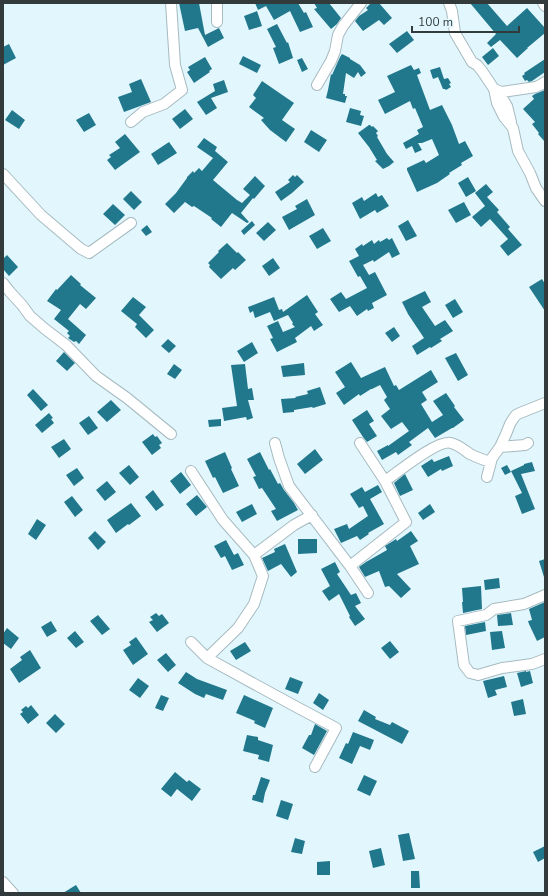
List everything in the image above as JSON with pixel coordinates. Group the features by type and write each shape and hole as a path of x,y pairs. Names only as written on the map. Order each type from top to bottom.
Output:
{"street":[{"path":"131,122 143,112 164,104 182,90 174,65 171,3"},
{"path":"217,3 217,22"},
{"path":"317,85 331,61 338,35 361,3"},
{"path":"449,3 452,11 455,33 472,62 482,71 507,106 518,151 536,188 545,201"},
{"path":"494,89 502,92 536,87 545,82"},
{"path":"3,174 41,215 81,249 89,253 131,223"},
{"path":"4,286 22,304 30,316 66,345 96,376 127,398 171,434"},
{"path":"487,477 490,462 500,447 510,424 516,415 545,403"},
{"path":"385,481 429,450 440,444 448,442 459,446 470,454 490,462"},
{"path":"275,443 289,486 350,566 368,593"},
{"path":"350,566 406,522 385,481 360,443"},
{"path":"500,447 525,445 528,443"},
{"path":"191,471 223,520 254,555 263,576 254,604 238,628 207,658"},
{"path":"254,555 294,525 312,515"},
{"path":"545,595 524,604 494,609 486,615 458,621 464,665 470,674 478,675 502,668 532,664 545,659"},
{"path":"191,642 207,658 336,728 315,768"},
{"path":"3,882 13,893"}],"building":[{"path":"179,3 199,3 205,35 219,28 224,38 208,47 198,28 185,31"},
{"path":"255,3 298,3 304,13 306,12 313,27 300,32 290,11 274,20 266,6 258,10"},
{"path":"314,3 329,3 341,18 337,24 331,29 314,9 317,8"},
{"path":"371,3 379,3 392,18 384,25 379,20 363,31 355,21 359,16 368,10 366,8"},
{"path":"470,3 487,3 507,26 527,8 545,28 545,33 517,58 500,40 491,47 487,43 496,34"},
{"path":"257,11 262,26 249,30 244,16"},
{"path":"277,24 287,43 288,42 293,58 279,64 273,48 276,47 267,29"},
{"path":"407,31 414,40 397,53 389,44"},
{"path":"9,44 16,58 3,65 3,47"},
{"path":"493,48 499,56 488,65 482,57"},
{"path":"342,54 360,65 366,73 361,77 358,72 354,78 346,73 343,94 347,96 345,103 326,98 331,74 332,75"},
{"path":"243,56 261,65 257,73 239,64"},
{"path":"205,57 212,69 194,83 187,72 190,70 188,67"},
{"path":"302,58 308,69 302,72 297,60"},
{"path":"545,59 545,72 532,81 525,81 522,76 525,74 524,73"},
{"path":"411,65 414,70 419,68 421,73 417,75 430,110 442,105 459,144 465,141 473,156 461,163 462,165 437,183 417,192 407,168 424,160 426,163 439,155 432,139 418,143 422,150 415,153 412,146 406,149 403,143 419,134 417,130 423,127 415,108 413,109 410,101 385,114 378,100 395,92 387,76"},
{"path":"440,67 444,79 448,78 451,83 449,84 451,87 446,90 443,89 438,77 433,79 430,70"},
{"path":"141,79 151,102 124,112 118,97 132,92 129,84"},
{"path":"224,80 228,92 211,98 217,108 206,115 197,102 215,91 213,84"},
{"path":"262,81 294,103 282,120 295,129 286,142 270,130 261,120 264,118 249,107 256,98 253,95"},
{"path":"545,90 545,142 532,124 535,122 523,109 534,99 532,96"},
{"path":"350,108 361,111 360,115 364,116 361,126 346,122"},
{"path":"185,109 193,119 180,129 172,119"},
{"path":"12,110 25,120 19,129 5,120"},
{"path":"89,113 96,125 84,132 76,120"},
{"path":"369,125 372,127 373,126 378,131 376,133 378,136 377,137 387,154 394,162 383,169 375,161 377,160 358,133"},
{"path":"311,130 327,140 319,152 304,142"},
{"path":"125,134 140,152 115,170 107,160 111,157 109,155 120,148 115,142"},
{"path":"204,138 217,147 215,151 228,162 213,180 237,200 242,203 250,195 243,189 255,176 265,186 241,213 249,222 247,223 232,213 221,227 211,219 212,218 185,202 174,213 165,204 176,193 193,171 194,173 199,168 202,171 213,158 197,147"},
{"path":"169,142 177,153 158,165 151,154"},
{"path":"293,175 295,177 297,175 304,182 281,201 275,192 290,182 288,180"},
{"path":"468,177 476,191 466,197 458,183"},
{"path":"486,184 493,192 487,197 499,210 497,212 510,227 508,229 522,245 508,256 500,246 508,239 490,219 481,227 472,217 485,206 475,193"},
{"path":"131,191 142,202 134,210 123,199"},
{"path":"376,193 378,197 382,195 389,206 377,213 375,210 360,219 352,203 362,197 364,201"},
{"path":"307,199 315,215 289,230 282,217 297,209 295,206"},
{"path":"464,202 471,215 456,223 448,210"},
{"path":"113,204 125,215 115,225 103,214"},
{"path":"408,220 417,236 406,241 398,226"},
{"path":"252,221 255,225 244,235 241,231"},
{"path":"268,222 276,230 264,241 256,233"},
{"path":"147,225 152,232 146,236 141,230"},
{"path":"323,228 331,241 317,249 309,236"},
{"path":"387,238 389,240 392,238 400,254 392,258 389,252 374,262 373,260 363,265 369,275 375,272 387,295 372,303 374,308 368,311 367,309 357,316 350,306 339,312 330,299 341,292 346,299 367,288 360,276 358,277 349,261 359,256 355,249 372,240 374,244 379,240 380,242"},
{"path":"227,243 246,260 235,270 233,268 221,279 209,267 210,265 208,263"},
{"path":"7,255 18,267 9,276 3,269 3,259"},
{"path":"273,258 280,268 269,276 262,266"},
{"path":"71,275 81,284 80,285 96,298 86,309 80,304 68,319 86,335 79,344 68,338 70,336 67,333 69,331 54,319 61,310 47,301 56,289 57,290"},
{"path":"542,279 545,284 545,311 529,287"},
{"path":"425,291 431,302 422,307 435,326 445,320 453,331 440,339 442,341 417,355 412,346 424,338 402,302"},
{"path":"307,295 318,312 315,314 323,325 314,331 311,326 295,338 297,342 277,352 270,339 273,338 267,326 278,321 283,332 295,327 288,315 274,321 270,312 255,318 253,311 250,313 248,307 274,297 279,310 282,309 283,312"},
{"path":"133,297 146,307 139,315 154,330 146,338 135,327 137,324 121,311"},
{"path":"455,299 463,312 453,318 445,305"},
{"path":"394,327 400,336 392,342 385,333"},
{"path":"168,339 176,346 169,353 161,346"},
{"path":"252,342 258,353 244,362 237,351"},
{"path":"64,352 75,363 67,371 56,361"},
{"path":"456,353 468,375 458,381 445,358"},
{"path":"351,362 361,378 385,367 394,386 396,385 399,390 431,370 438,382 422,392 427,400 421,404 432,422 443,415 433,401 446,393 464,420 435,438 428,428 409,442 412,445 398,455 396,452 382,460 377,451 388,446 409,431 402,422 391,429 381,416 390,409 384,400 387,397 380,385 360,396 359,394 344,405 336,393 345,387 335,372"},
{"path":"304,363 305,375 283,377 281,366"},
{"path":"174,364 182,370 175,379 167,374"},
{"path":"245,364 248,389 252,388 254,400 248,400 253,418 247,420 246,417 224,421 222,408 237,406 231,365"},
{"path":"320,387 326,404 313,408 294,410 294,412 283,413 281,399 296,398 295,397 308,394 307,391"},
{"path":"33,389 48,405 41,411 27,395"},
{"path":"111,400 121,410 107,422 97,412"},
{"path":"367,410 374,421 369,424 377,436 367,442 352,420"},
{"path":"49,413 53,418 51,419 54,423 42,433 35,425"},
{"path":"89,416 98,428 88,435 79,423"},
{"path":"221,419 221,426 209,427 208,420"},
{"path":"153,434 155,437 157,436 162,443 159,445 161,448 152,455 142,442"},
{"path":"64,439 71,449 59,458 51,447"},
{"path":"315,449 323,460 305,474 297,464"},
{"path":"225,452 239,486 223,493 215,477 213,478 205,461"},
{"path":"260,452 278,484 280,483 298,510 277,521 271,511 276,509 262,488 259,489 253,477 256,476 247,459"},
{"path":"449,456 453,466 442,471 441,469 428,477 421,466 432,459 434,462"},
{"path":"532,462 535,471 521,474 535,509 522,514 515,496 522,493 511,471 524,464"},
{"path":"129,465 139,477 130,485 119,473"},
{"path":"507,465 511,472 505,475 501,468"},
{"path":"77,468 84,478 74,486 66,475"},
{"path":"181,472 191,485 180,494 170,481"},
{"path":"405,474 413,490 400,496 394,483"},
{"path":"107,481 116,492 105,501 96,490"},
{"path":"378,485 382,492 370,499 384,524 368,533 369,534 360,540 357,536 341,543 334,529 347,524 349,529 368,516 363,506 359,508 350,494 362,487 365,492"},
{"path":"153,490 164,505 156,511 145,497"},
{"path":"197,495 207,507 196,516 186,504"},
{"path":"72,496 83,510 75,517 64,502"},
{"path":"131,503 141,516 116,533 107,520"},
{"path":"252,504 257,514 242,522 236,512"},
{"path":"430,504 435,512 423,520 418,513"},
{"path":"37,519 46,525 36,540 28,534"},
{"path":"95,531 106,542 98,550 88,538"},
{"path":"411,531 418,541 410,546 419,564 397,574 411,589 401,598 389,586 385,587 379,571 365,577 359,567 387,550 385,546 396,539 397,541"},
{"path":"298,539 317,539 317,553 298,554"},
{"path":"226,540 234,555 238,553 244,565 232,570 225,556 221,558 214,546"},
{"path":"285,544 297,572 291,577 281,564 268,571 262,558 275,552 274,549"},
{"path":"545,559 545,577 544,577 539,561"},
{"path":"335,562 340,572 337,574 351,595 356,593 361,603 355,606 365,619 355,626 349,617 350,616 339,594 329,601 322,591 330,586 321,569"},
{"path":"499,578 500,588 485,590 484,580"},
{"path":"481,586 482,609 463,613 462,588"},
{"path":"545,602 545,637 537,641 528,621 532,620 529,609"},
{"path":"156,613 159,616 162,614 169,623 157,632 149,622 153,620 150,617"},
{"path":"511,613 513,625 498,626 497,615"},
{"path":"98,615 110,629 102,635 90,621"},
{"path":"51,621 57,631 47,637 41,627"},
{"path":"485,622 486,631 466,635 465,626"},
{"path":"7,628 19,638 11,649 3,643 3,634"},
{"path":"75,631 84,642 76,648 67,638"},
{"path":"502,631 505,648 492,650 490,632"},
{"path":"136,637 148,654 133,665 123,650 131,645 129,642"},
{"path":"390,641 399,652 390,659 381,648"},
{"path":"245,642 251,651 236,660 230,651"},
{"path":"30,650 41,668 19,683 10,669 22,660 20,657"},
{"path":"166,653 176,665 168,672 157,660"},
{"path":"530,671 533,683 521,687 517,673"},
{"path":"186,672 197,679 227,690 223,700 206,694 204,698 178,683"},
{"path":"504,676 507,687 495,690 497,695 488,698 483,681"},
{"path":"290,677 303,682 298,694 285,689"},
{"path":"138,678 149,686 140,698 129,690"},
{"path":"319,693 329,700 323,710 313,703"},
{"path":"161,695 169,698 163,711 155,708"},
{"path":"244,695 273,708 265,728 254,723 255,721 236,713"},
{"path":"523,699 526,714 514,716 511,702"},
{"path":"31,705 39,715 28,724 20,714 23,712 21,710 26,706 28,708"},
{"path":"364,710 376,717 375,719 390,725 392,722 409,731 402,744 358,721"},
{"path":"55,714 65,724 56,733 46,723"},
{"path":"315,724 327,731 314,755 302,748 309,735 311,735"},
{"path":"353,732 374,740 370,750 360,746 352,764 339,758 346,743 348,744"},
{"path":"247,735 258,737 258,740 273,745 269,762 258,759 259,755 243,751"},
{"path":"175,772 187,782 189,780 201,789 192,801 177,789 171,797 161,789"},
{"path":"364,775 377,781 370,796 357,790"},
{"path":"261,777 270,780 263,803 252,800"},
{"path":"281,800 293,804 288,820 276,816"},
{"path":"409,833 415,859 403,861 398,835"},
{"path":"295,838 305,841 302,854 291,852"},
{"path":"545,846 545,858 538,862 533,852"},
{"path":"381,848 385,865 373,868 369,851"},
{"path":"330,861 330,875 317,875 317,862"},
{"path":"411,871 419,871 420,888 411,888"},
{"path":"76,885 81,893 63,893"}]}
